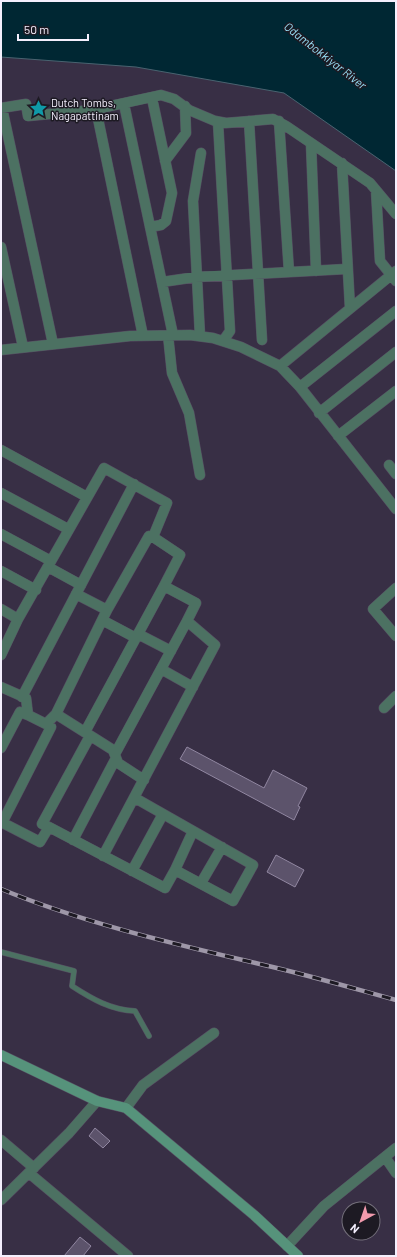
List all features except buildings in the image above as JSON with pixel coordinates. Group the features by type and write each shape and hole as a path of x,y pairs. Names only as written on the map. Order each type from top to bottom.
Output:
{"main road":[{"path":"1,1055 97,1101 126,1108 254,1215 298,1256"}],"street":[{"path":"53,344 2,108 26,104 28,116 96,109 161,95 168,96 218,122 273,119 279,121 342,163 376,190 396,214"},
{"path":"150,228 164,223 169,212 172,193 152,98"},
{"path":"124,104 162,282 171,335 172,373 189,413 200,475"},
{"path":"165,161 186,133 185,106"},
{"path":"96,109 144,336"},
{"path":"248,121 262,340"},
{"path":"279,121 288,272"},
{"path":"218,122 230,331 223,341"},
{"path":"311,142 316,271"},
{"path":"200,336 193,202 201,153"},
{"path":"342,163 346,269 350,308"},
{"path":"280,366 350,308 394,276 380,261 376,190"},
{"path":"1,247 23,347"},
{"path":"162,282 196,277 346,269"},
{"path":"300,387 396,311"},
{"path":"1,349 144,336 171,335 200,336 223,341 262,356 280,366 300,387 319,413 395,506"},
{"path":"319,413 396,352"},
{"path":"338,436 396,391"},
{"path":"1,450 87,498"},
{"path":"389,465 396,474"},
{"path":"1,653 18,619 36,590 68,529 104,468 167,503 153,537"},
{"path":"22,697 134,484"},
{"path":"1,492 68,529"},
{"path":"1,534 81,585"},
{"path":"46,724 56,714 107,610 149,536 153,537 180,556 137,636 42,824 165,888 194,831"},
{"path":"1,571 36,590"},
{"path":"73,840 115,756 196,603 164,586"},
{"path":"396,588 373,609 396,636"},
{"path":"76,594 107,610"},
{"path":"1,610 18,619"},
{"path":"102,620 171,651"},
{"path":"103,856 215,645 187,621"},
{"path":"161,669 193,687"},
{"path":"1,687 26,698 28,715"},
{"path":"384,708 396,696"},
{"path":"1,748 20,712 51,726 1,822 40,842 49,828"},
{"path":"56,714 113,750 118,763 144,780"},
{"path":"135,798 253,865 233,900 175,870"},
{"path":"132,871 163,814"},
{"path":"201,884 222,847"},
{"path":"126,1108 143,1085 214,1033"},
{"path":"1,1200 69,1134 97,1101"},
{"path":"1,1140 32,1171 128,1256"},
{"path":"287,1246 324,1206 396,1148"},
{"path":"385,1157 396,1172"}],"lane":[{"path":"1,952 74,971 72,986 96,1002 122,1010 136,1011 149,1036"}],"water":[{"name":"Odambokkiyar River","path":"1,1 396,1 396,171 284,93 136,67 1,57"}],"railway":[{"path":"1,889 65,913 98,923 297,973 396,1000"}],"place":[{"name":"Dutch Tombs, Nagapattinam","path":"38,109"}]}
